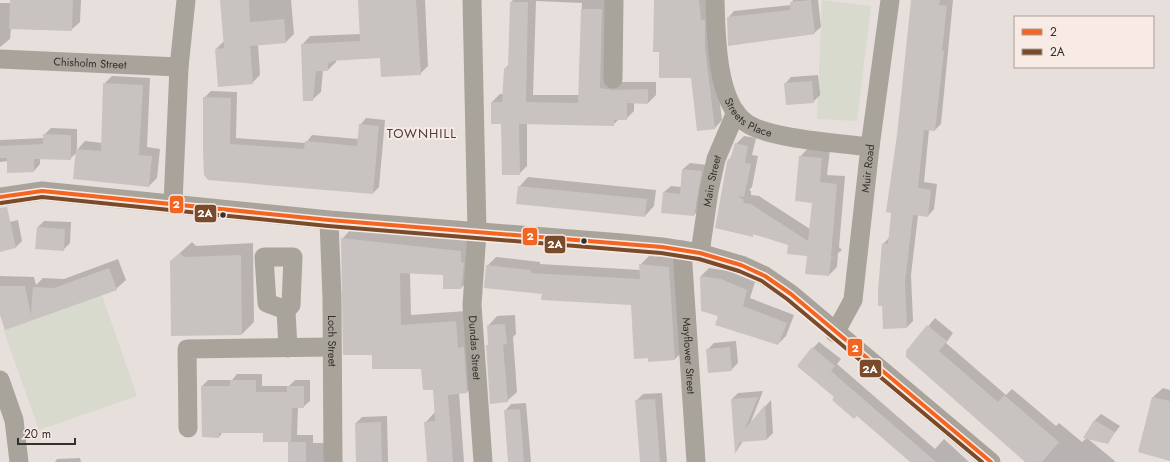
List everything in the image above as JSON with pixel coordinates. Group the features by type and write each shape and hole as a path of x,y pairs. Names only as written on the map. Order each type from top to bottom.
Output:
{"street":[{"path":"173,203 179,67 186,0"},
{"name":"Dundas Street","path":"472,0 477,232 472,304 483,462"},
{"path":"613,79 614,0"},
{"name":"Streets Place","path":"715,0 716,33 721,73 728,97 736,112 744,122 770,134 870,147"},
{"name":"Muir Road","path":"835,333 853,300 870,147 890,0"},
{"name":"Chisholm Street","path":"0,59 179,67"},
{"name":"Main Street","path":"691,252 709,191 716,159 736,112"},
{"path":"0,197 42,190 329,220 622,242 691,252 741,265 765,276 791,294 835,333 991,462"},
{"name":"Loch Street","path":"329,220 333,462"},
{"name":"Mayflower Street","path":"691,252 696,462"},
{"path":"286,310 288,348"},
{"path":"188,428 187,349 332,347"},
{"path":"0,380 14,420 19,462"}],"shaded area":[{"path":"822,0 871,6 857,121 817,119"},
{"path":"102,295 137,396 39,430 3,329"}],"building":[{"path":"10,0 73,0 72,31 9,29"},
{"path":"220,0 249,0 250,22 284,19 286,43 250,46 253,84 218,87 215,49 224,48"},
{"path":"358,0 416,0 421,75 381,77 380,58 331,61 332,63 328,63 328,71 316,71 313,101 303,101 301,44 360,41"},
{"path":"654,0 699,0 701,20 705,20 705,48 715,129 697,131 691,78 659,78 659,52 653,52"},
{"path":"811,0 815,34 728,46 727,17 790,10 790,2"},
{"path":"911,0 940,0 939,5 947,6 942,51 944,51 935,131 924,130 918,188 931,190 928,217 913,215 905,282 907,328 883,329 882,306 878,306 882,243 888,244 891,213 886,212 897,135"},
{"path":"510,2 528,2 526,102 578,103 581,9 602,9 600,88 612,90 648,89 648,104 627,103 627,120 614,120 614,126 519,124 520,175 502,175 501,124 491,124 491,102 502,102 504,68 508,68"},
{"path":"812,81 814,103 786,105 784,83"},
{"path":"103,83 143,85 139,155 152,156 149,187 73,179 76,149 101,151"},
{"path":"203,97 231,98 230,144 304,149 305,141 357,146 359,124 379,126 373,194 208,180 204,175"},
{"path":"43,134 71,135 71,160 34,159 34,172 7,173 7,158 0,158 0,146 43,144"},
{"path":"735,143 748,146 745,163 751,164 744,197 738,196 744,200 743,203 751,204 808,241 812,203 795,201 799,156 822,158 820,182 837,184 831,256 835,258 831,258 829,276 805,274 807,256 787,254 788,245 753,234 753,237 715,228 727,162 728,159 730,160"},
{"path":"682,169 702,171 694,216 661,213 663,192 680,194"},
{"path":"518,186 647,199 645,217 516,204"},
{"path":"7,207 16,248 0,252 0,208"},
{"path":"37,227 65,229 64,251 35,249"},
{"path":"341,238 461,251 461,262 464,263 461,289 443,289 443,275 400,273 401,325 456,321 458,348 464,347 467,393 448,395 453,462 427,462 424,422 435,421 433,390 423,390 421,369 372,369 372,355 343,355"},
{"path":"180,253 184,257 241,255 242,335 171,336 170,261"},
{"path":"639,264 669,267 675,360 648,362 648,358 634,359 631,305 541,300 542,294 484,288 486,265 531,270 531,273 640,279"},
{"path":"109,268 117,290 5,330 0,315 0,286 25,286 31,315 33,287 54,288"},
{"path":"700,276 721,279 747,290 743,306 787,323 778,345 715,325 718,316 701,311"},
{"path":"505,324 507,344 503,345 508,402 490,404 486,345 488,345 487,325"},
{"path":"927,325 947,341 939,351 998,402 1004,395 1059,442 1042,462 1025,462 906,357 906,351"},
{"path":"730,347 732,371 708,373 706,349"},
{"path":"812,347 835,366 831,371 936,462 910,462 857,416 854,419 832,400 834,397 797,366"},
{"path":"230,380 256,380 256,392 287,392 287,386 304,386 304,408 292,408 291,442 263,442 263,433 219,433 219,438 202,437 201,386 230,386"},
{"path":"758,397 745,429 765,405 767,440 740,442 735,454 731,399"},
{"path":"1152,397 1170,401 1170,461 1138,452"},
{"path":"655,399 660,462 640,462 635,400"},
{"path":"520,409 524,462 508,462 504,410"},
{"path":"1094,420 1115,432 1108,444 1083,438"},
{"path":"381,422 382,462 356,462 355,423"},
{"path":"288,442 306,442 306,462 288,462"}],"transit line":[{"name":"2","path":"0,197 42,191 329,220 662,247 700,253 741,265 765,276 791,294 991,462"},
{"name":"2A","path":"1,203 42,197 328,226 661,253 699,259 739,271 762,281 787,299 982,462"}],"district":[{"name":"TOWNHILL","path":"422,133"}]}
